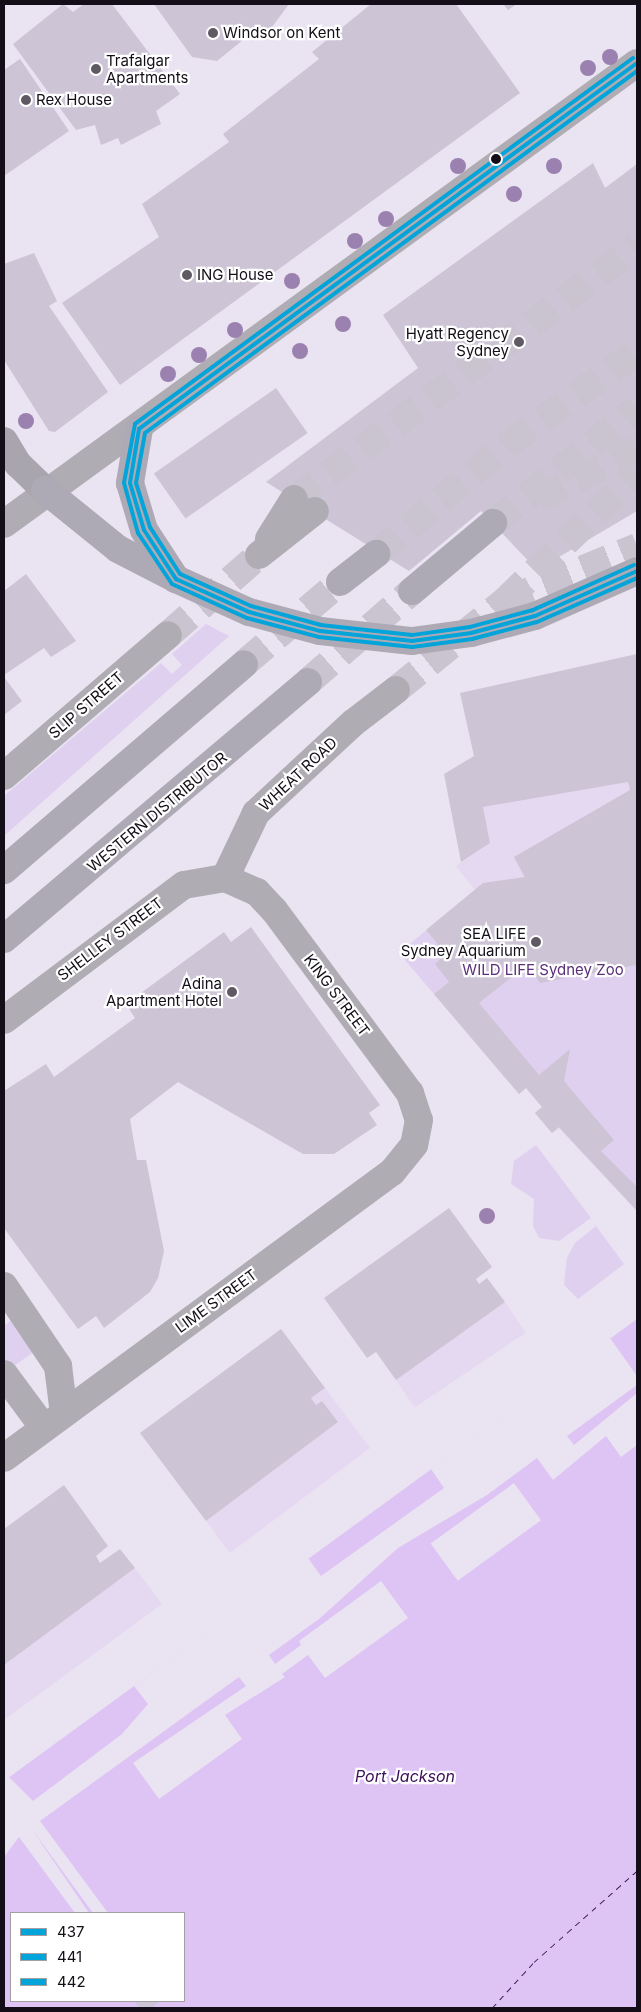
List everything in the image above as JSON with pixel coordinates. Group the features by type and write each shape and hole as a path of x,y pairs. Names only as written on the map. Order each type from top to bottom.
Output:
{"highway":[{"path":"139,429 130,483 144,530 176,579"},
{"path":"45,490 118,549 176,579 249,612 320,631 412,641 471,633 535,616 637,571"},
{"path":"412,591 494,523"},
{"path":"340,582 376,554"},
{"path":"4,870 244,664"},
{"name":"WESTERN DISTRIBUTOR","path":"4,939 308,682"}],"main road":[{"path":"4,441 18,464 45,490"}],"street":[{"path":"4,524 45,490 139,429 637,63"},
{"path":"259,555 304,505"},
{"name":"SLIP STREET","path":"4,776 168,635"},
{"name":"WHEAT ROAD","path":"225,878 256,813 354,723 396,690"},
{"name":"SHELLEY STREET","path":"4,1020 184,885 225,878"},
{"name":"KING STREET","path":"225,878 258,892 274,910 396,1075 417,1107 416,1135"},
{"name":"LIME STREET","path":"4,1458 392,1172 416,1135"},
{"path":"4,1286 58,1366 54,1421"},
{"path":"4,1374 54,1421"}],"shaded area":[{"path":"628,782 630,790 514,857 525,877 483,883 475,890 456,866 490,843 483,807"},
{"path":"505,1302 526,1333 415,1408 394,1377"},
{"path":"325,1388 370,1448 230,1553 206,1521 338,1422 322,1401 316,1405 311,1398"},
{"path":"135,1568 162,1604 4,1720 4,1665"}],"green space":[{"path":"206,624 229,636 4,836 4,796 161,663 172,674 182,665 172,654"},
{"name":"WILD LIFE Sydney Zoo","path":"630,790 637,804 637,1211 559,1128 552,1133 535,1113 542,1107 526,1088 519,1094 399,953 483,883 524,877 514,857"},
{"path":"536,1145 591,1218 559,1241 539,1238 533,1226 534,1199 511,1184 514,1161"},
{"path":"596,1226 624,1264 578,1299 564,1285 567,1258 575,1243"},
{"path":"14,1318 38,1349 11,1368 4,1358 4,1326"}],"water":[{"name":"Port Jackson","path":"637,1319 637,2008 4,2008 4,1781"}],"pier":[{"path":"610,1338 637,1376 637,1385 567,1436 574,1445 637,1393 637,1445 621,1457 606,1436 553,1480 537,1458 487,1495 398,1548 319,1619 269,1655 275,1664 301,1645 299,1641 381,1581 408,1618 325,1678 308,1655 282,1674 285,1677 225,1715 242,1739 159,1799 133,1763 246,1686 239,1677 40,1821 107,1912 92,1912 31,1828 88,1912 74,1912 19,1837 4,1857 4,1781 9,1777 33,1801 122,1734 148,1704 134,1686 308,1558 321,1576 444,1488 431,1469"},
{"path":"514,1483 541,1520 458,1581 431,1544"}],"building":[{"name":"Trafalgar Apartments","path":"63,4 73,12 84,4 112,4 180,94 156,111 161,124 121,145 118,138 101,145 95,125 76,130 13,44"},
{"name":"Windsor on Kent","path":"154,4 289,4 272,27 258,36 254,31 217,61 192,57"},
{"path":"371,4 456,4 520,93 120,385 62,303 159,237 142,204 229,142 223,134 319,59 312,52"},
{"path":"503,4 517,4 508,10"},
{"name":"Rex House","path":"20,59 69,131 4,176 4,70"},
{"name":"Hyatt Regency Sydney","path":"593,163 605,188 637,164 637,511 537,570 481,511 409,571 266,482 418,368 383,315"},
{"path":"34,253 57,301 49,306 108,392 55,432 49,431 4,360 4,264"},
{"path":"276,388 308,433 185,519 154,473"},
{"path":"26,574 76,641 51,657 44,648 4,675 4,591"},
{"name":"SEA LIFE Sydney Aquarium","path":"637,654 637,965 540,983 527,965 479,1003 539,1075 570,1049 564,1081 614,1140 601,1151 637,1187 637,1211 559,1127 552,1133 535,1113 542,1107 526,1088 519,1094 434,994 449,982 435,964 446,954 426,930 483,883 525,877 514,857 630,790 628,782 483,807 490,843 461,862 444,774 474,756 460,693"},
{"path":"4,677 22,701 4,715"},
{"path":"251,927 380,1105 369,1113 377,1125 334,1154 303,1154 178,1082 130,1119 137,1160 146,1160 164,1251 158,1278 150,1292 104,1328 96,1316 78,1329 4,1228 4,1091 46,1064 54,1077 135,1018 126,1004 224,932 231,942"},
{"path":"449,1208 492,1267 476,1279 479,1284 487,1278 505,1302 396,1380 376,1352 367,1358 324,1298"},
{"path":"281,1329 325,1388 311,1398 316,1405 322,1401 338,1422 206,1521 140,1433"},
{"path":"64,1485 108,1546 96,1556 100,1563 120,1549 135,1568 4,1665 4,1529"},
{"path":"135,2002 160,2002 151,2008 140,2008"}],"ferry route":[{"path":"492,2008 534,1962 637,1871"}],"tunnel":[{"path":"294,499 637,246"},
{"path":"376,554 508,444 637,352"},
{"path":"493,523 637,409"},
{"path":"539,499 637,448"},
{"path":"505,601 637,473"},
{"path":"396,690 505,601 637,547"},
{"path":"168,635 259,555"},
{"path":"244,664 340,582"},
{"path":"308,682 412,591"}],"transit line":[{"name":"441","path":"633,58 135,424 124,483 138,533 172,584 247,618 319,637 412,647 472,639 537,622 637,578"},
{"name":"437","path":"637,63 139,429 130,483 144,530 176,579 249,612 320,631 412,641 471,633 535,616 637,571"},
{"name":"442","path":"634,565 533,610 470,627 412,635 321,625 251,606 180,574 150,527 136,483 145,433 637,71"}],"place":[{"name":"Windsor on Kent","path":"213,33"},
{"name":"Trafalgar Apartments","path":"96,69"},
{"name":"Rex House","path":"26,100"},
{"name":"ING House","path":"187,275"},
{"name":"Hyatt Regency Sydney","path":"519,342"},
{"name":"SEA LIFE Sydney Aquarium","path":"536,942"},
{"name":"Adina Apartment Hotel","path":"232,992"}]}
